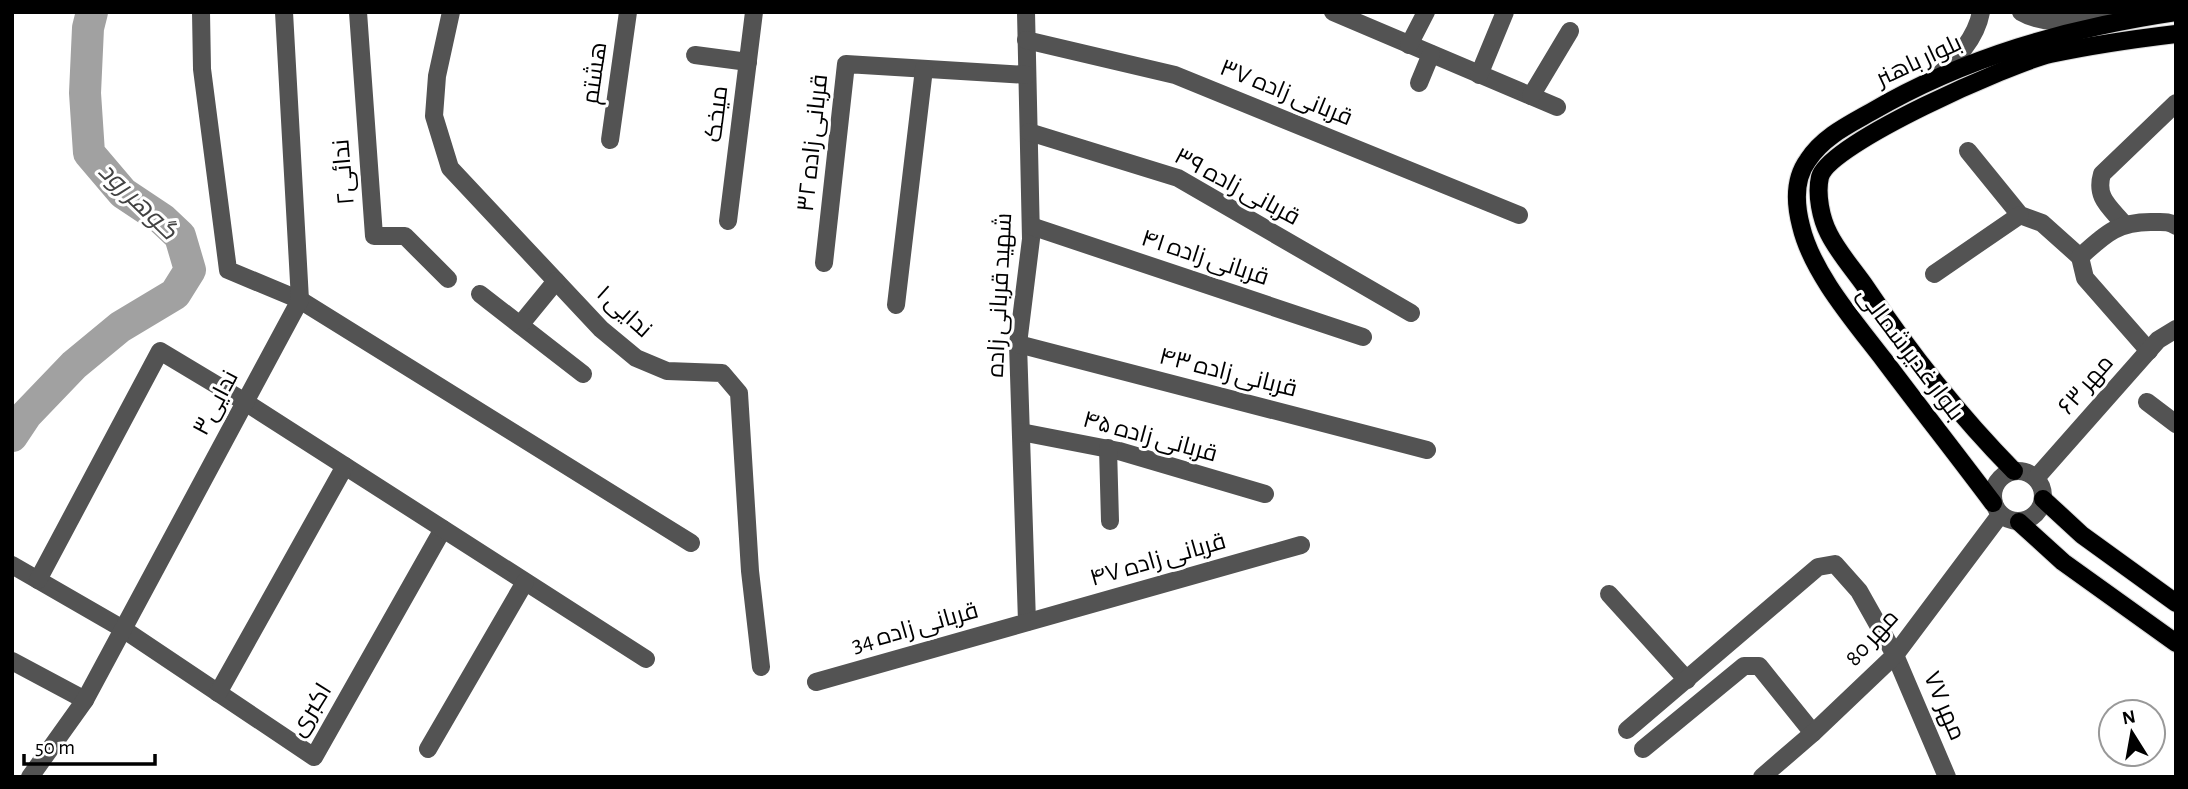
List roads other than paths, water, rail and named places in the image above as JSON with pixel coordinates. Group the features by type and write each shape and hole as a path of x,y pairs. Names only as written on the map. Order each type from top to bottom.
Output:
{"main road":[{"name":"بلوار باهنر","path":"1801,227 1796,199 1798,181 1807,161 1819,146 1840,130 1904,93 2009,49 2082,29 2176,12"},
{"name":"بلوار باهنر","path":"1825,220 1818,195 1821,174 1846,150 1906,115 1973,82 2048,55 2129,39 2176,34"},
{"name":"بلوار غدیر شمالی","path":"1825,220 1828,233 1895,330 1975,431 2014,471"},
{"name":"بلوار غدیر شمالی","path":"1801,227 1832,292 1997,509"},
{"path":"2043,499 2082,535 2176,603"},
{"path":"2019,522 2063,562 2176,643"}],"street":[{"path":"201,12 202,69 228,270 300,300 691,542"},
{"path":"284,12 300,300"},
{"name":"ندائی۲","path":"358,12 374,236 405,236 448,279"},
{"name":"ندایی ۱","path":"451,12 437,76 434,116 450,169 601,329 636,358 667,371 722,373 739,393 750,570 761,667"},
{"name":"هشتم","path":"610,140 628,12"},
{"name":"میخک","path":"728,221 754,12"},
{"name":"شهید قربانی زاده","path":"1026,12 1031,239 1018,344 1027,622"},
{"path":"1333,12 1353,16 1409,45 1557,107"},
{"path":"1409,45 1426,12"},
{"path":"1479,75 1505,12"},
{"path":"1937,77 1966,46 1975,31 1981,12"},
{"path":"2021,12 2059,21 2131,19"},
{"path":"1531,96 1570,31"},
{"name":"قربانی زاده ۳۷","path":"1026,40 1175,75 1519,215"},
{"path":"1419,83 1431,54"},
{"path":"695,55 748,62"},
{"name":"قربانی زاده ۳۲","path":"824,263 846,64 1027,75"},
{"path":"896,305 924,69"},
{"path":"2124,224 2100,196 2099,183 2102,174 2176,103"},
{"name":"قربانی زاده ۳۹","path":"1029,132 1178,178 1411,313"},
{"path":"1968,151 2020,215 2042,223 2080,257 2085,278 2149,351"},
{"path":"1934,274 2020,215"},
{"path":"2080,257 2124,224 2171,222 2176,226"},
{"name":"قربانی زاده ۴۱","path":"1031,226 1363,337"},
{"path":"520,325 556,281"},
{"path":"480,294 583,374"},
{"name":"ندایی۳","path":"30,777 85,700 300,300"},
{"name":"مهر ۶۳","path":"2036,478 2158,340 2176,329"},
{"name":"قربانی زاده ۴۳","path":"1018,344 1427,450"},
{"path":"37,580 160,351 646,659"},
{"path":"2147,402 2176,424"},
{"name":"قربانی زاده ۴۵","path":"1021,432 1108,448 1265,494"},
{"path":"1108,448 1110,521"},
{"path":"218,693 345,467"},
{"path":"2014,471 2026,472 2036,478 2042,488 2043,499 2035,514 2019,522 2009,520 1997,509 1992,492 1996,482 2014,471"},
{"name":"مهر 80","path":"1762,777 1895,655 1997,509"},
{"name":"اکبری","path":"12,565 123,629 314,757 443,529"},
{"name":"قربانی زاده ۴۷","path":"1027,622 1301,545"},
{"name":"مهر ۷۷","path":"1687,680 1818,567 1835,564 1859,591 1895,655 1947,777"},
{"path":"428,750 525,582"},
{"path":"1609,594 1687,680 1627,730"},
{"name":"قربانی زاده 34","path":"816,682 1027,622"},
{"path":"12,662 85,700"},
{"path":"1643,749 1744,666 1759,666 1813,733"}],"waterway":[{"name":"گوهر رود","path":"12,436 26,415 74,365 120,327 175,294 190,270 180,236 162,219 123,193 89,153 85,93 88,28 92,12"}]}
